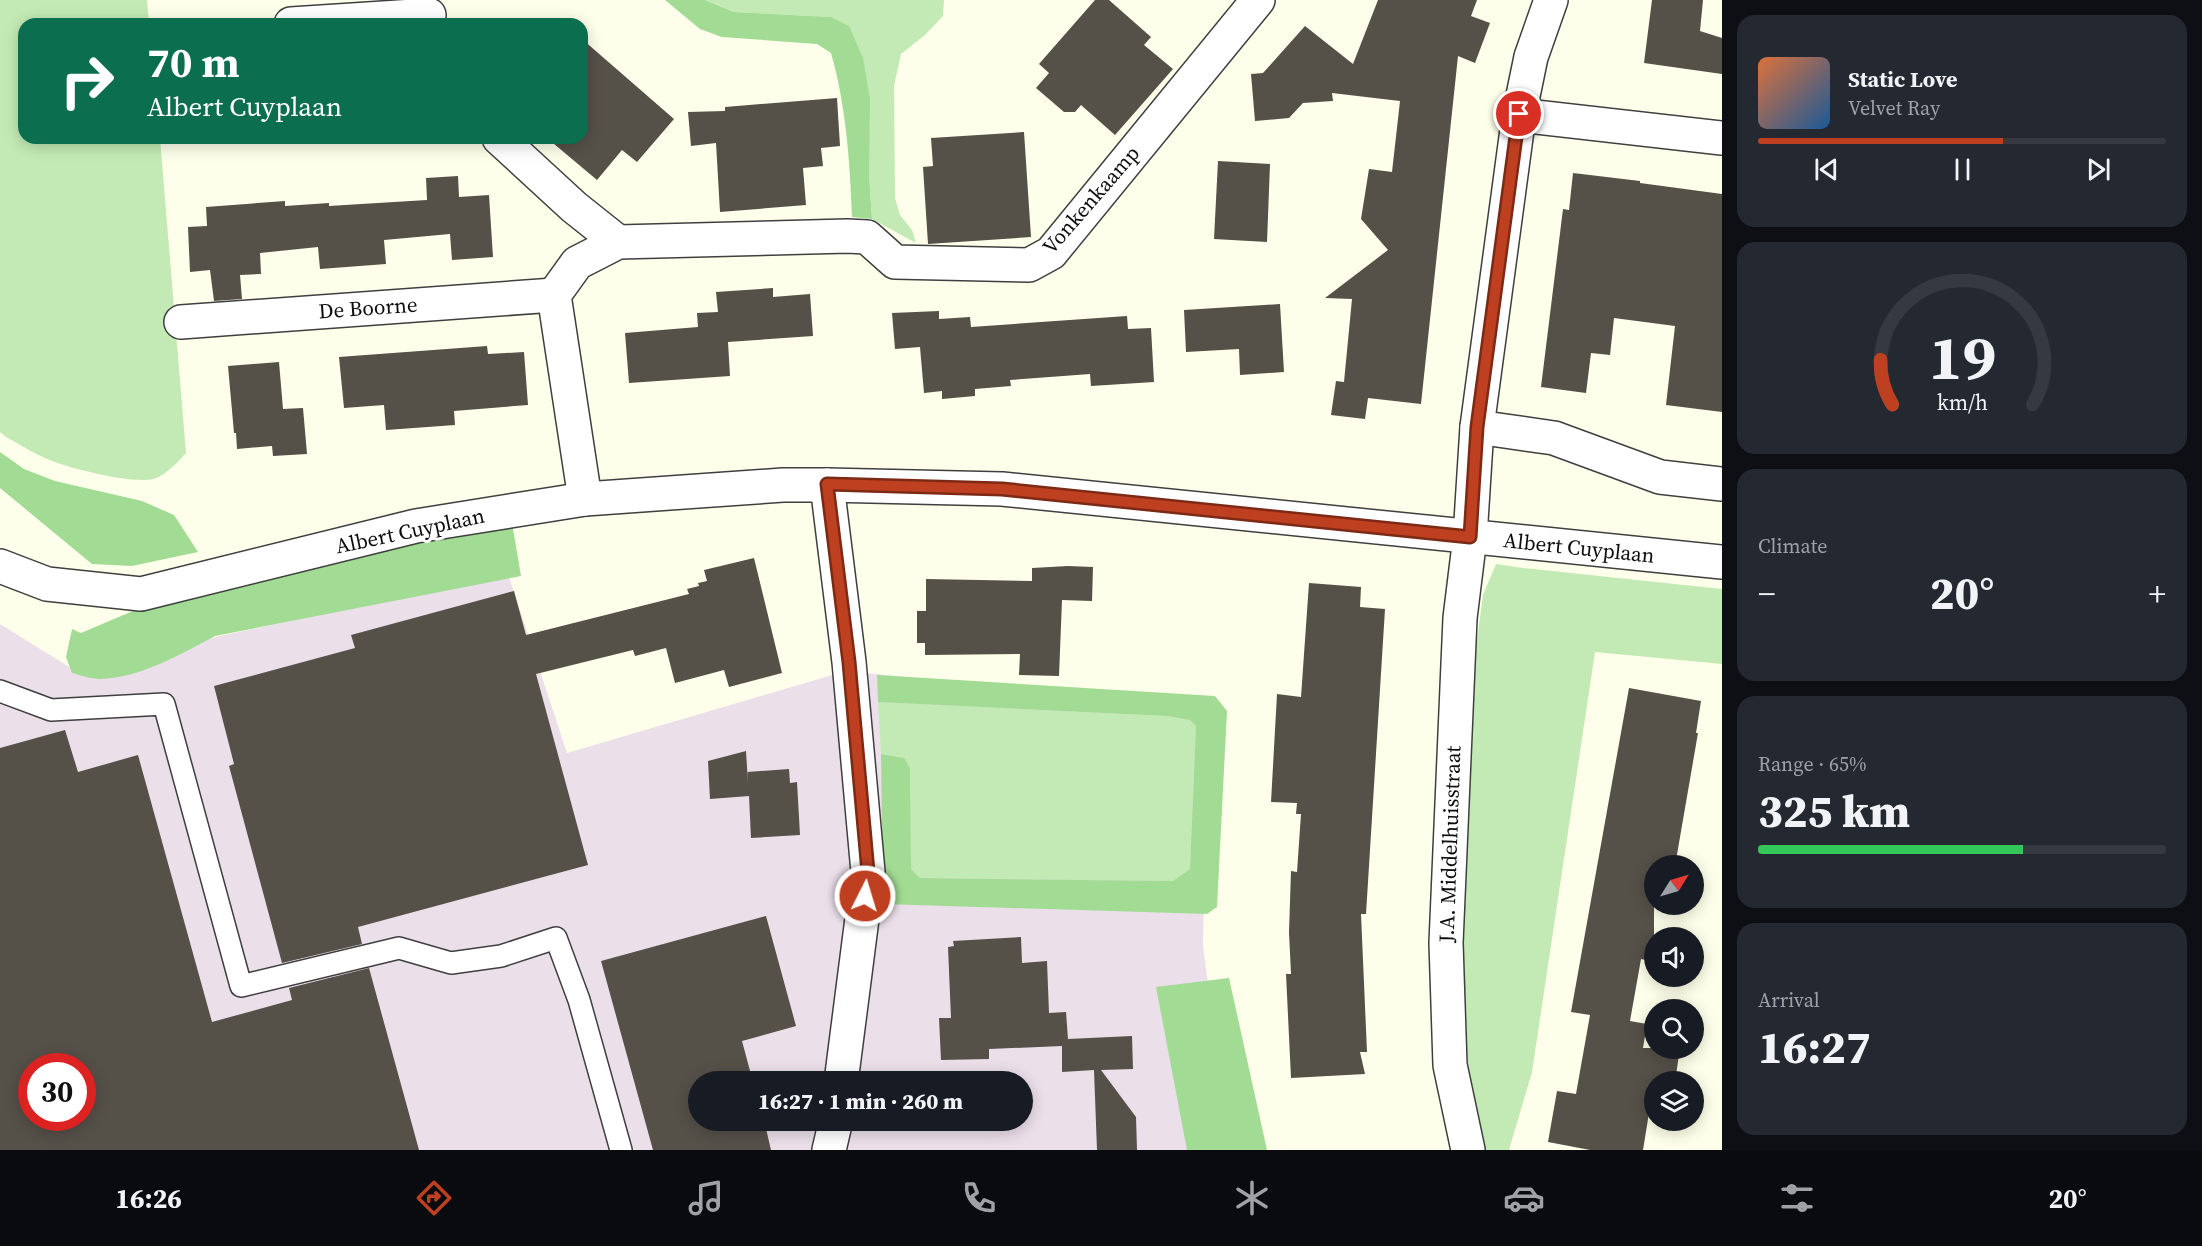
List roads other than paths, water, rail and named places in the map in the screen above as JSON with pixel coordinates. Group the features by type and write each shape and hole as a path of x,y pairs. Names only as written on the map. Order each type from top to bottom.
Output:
{"street":[{"name":"Vonkenkaamp","path":"618,242 867,237 895,262 1029,265 1051,253 1258,0"},
{"name":"J.A. Middelhuisstraat","path":"1468,1150 1450,1065 1446,943 1460,618 1470,537 1477,427 1519,114 1532,57 1551,0"},
{"path":"366,18 429,13"},
{"path":"1519,114 1722,138"},
{"path":"506,144 574,207 618,242 577,263 554,295 585,500"},
{"name":"De Boorne","path":"181,322 554,295"},
{"path":"1477,427 1554,438 1660,477 1722,484"},
{"path":"827,484 849,662 868,872 842,1071"},
{"name":"Albert Cuyplaan","path":"0,566 47,584 141,594 416,526 585,500 783,485 827,484 1002,489 1722,562"},
{"path":"829,1150 833,1131"}],"lane":[{"path":"0,691 51,710 164,704 241,986 399,948 451,963 501,956 556,938 579,1000 621,1150"}]}
